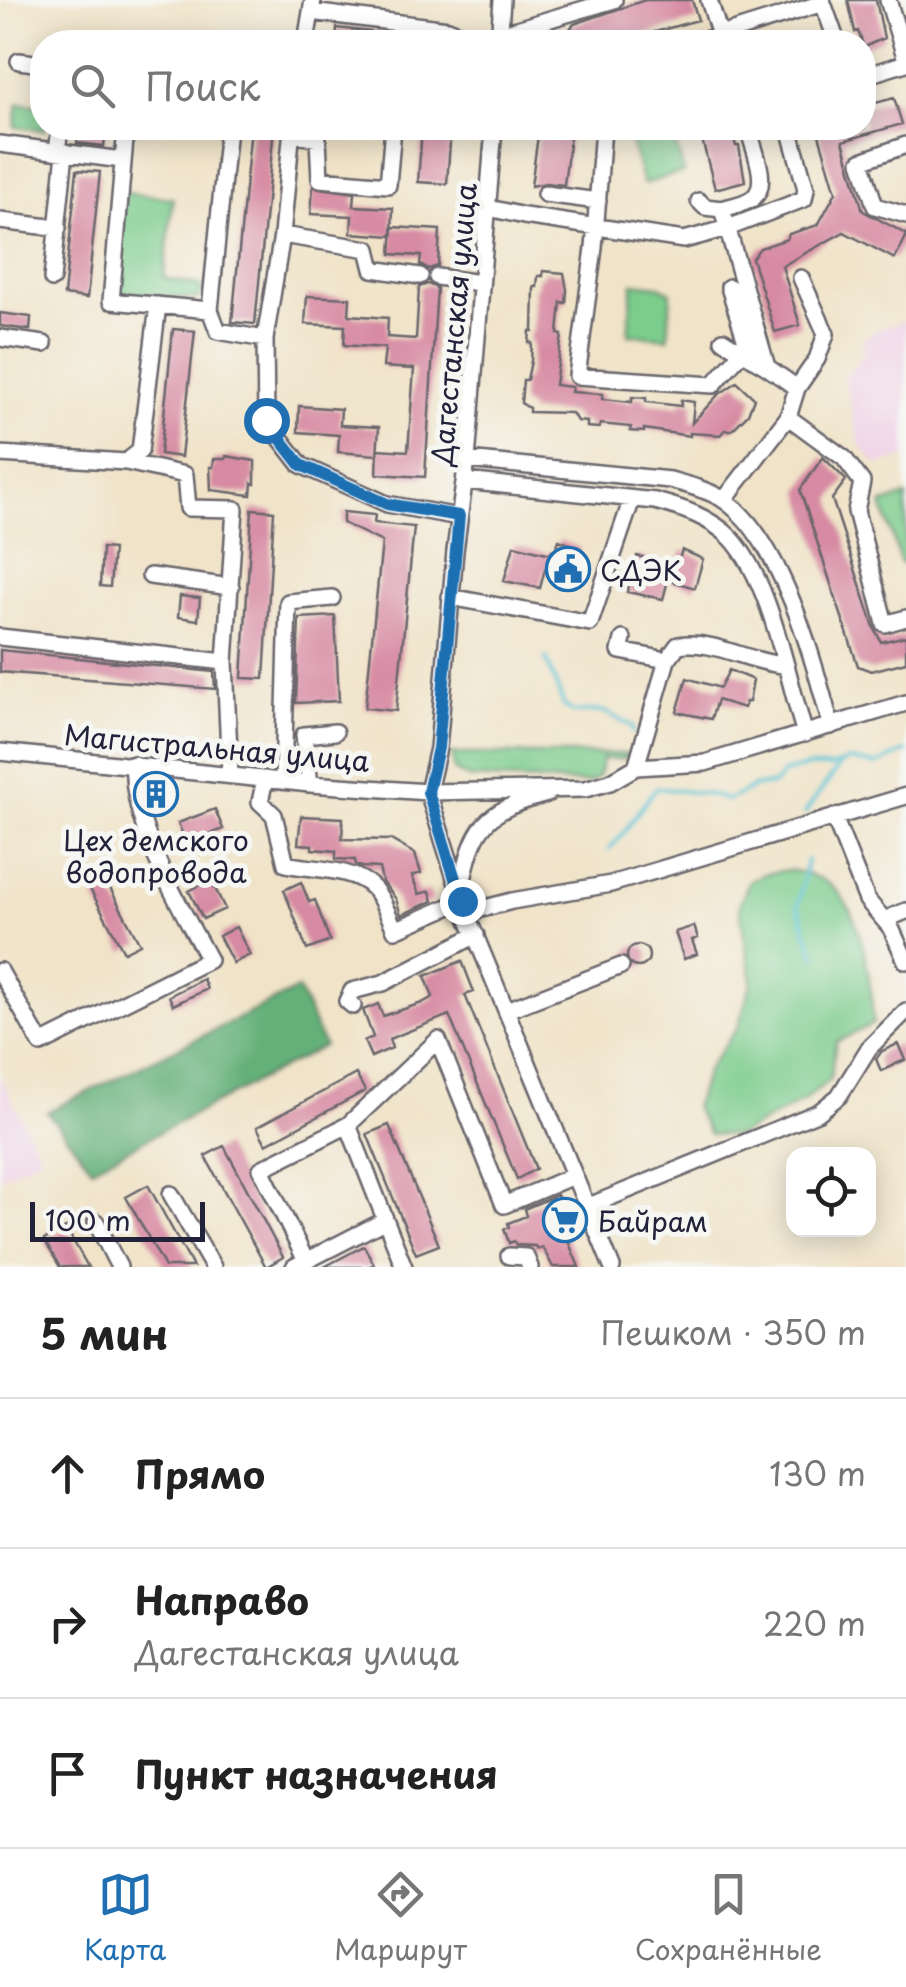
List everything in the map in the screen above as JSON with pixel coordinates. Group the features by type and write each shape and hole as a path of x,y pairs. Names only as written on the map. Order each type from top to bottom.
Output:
{"street":[{"path":"500,30 502,0"},
{"path":"524,30 614,0"},
{"path":"709,0 718,30"},
{"path":"876,72 906,61 888,0"},
{"path":"746,30 823,3 833,30"},
{"path":"312,6 450,30"},
{"path":"19,61 30,62"},
{"path":"52,279 60,140"},
{"path":"124,140 111,302 210,310"},
{"path":"227,140 210,310 218,331 265,339"},
{"path":"291,140 282,235 265,339 266,420 301,465 387,504 459,516"},
{"path":"318,140 320,179 388,185 392,140"},
{"name":"Дагестанская улица","path":"493,140 465,481 450,598 438,748 428,792 463,902 612,1267"},
{"path":"602,140 577,376 713,385 742,352"},
{"path":"699,202 704,207 722,210 754,198 761,175 751,140"},
{"path":"490,208 684,240 804,199 806,189 792,140"},
{"path":"0,144 122,160"},
{"path":"906,146 862,160 875,206 906,216"},
{"path":"545,194 598,201"},
{"path":"722,210 765,360"},
{"path":"0,221 58,228"},
{"path":"282,235 368,249 374,269 420,276"},
{"path":"438,276 480,283"},
{"path":"724,500 788,417 797,388 817,360 826,334 801,278"},
{"path":"728,287 744,338 797,388"},
{"path":"126,462 140,452 158,305"},
{"path":"0,338 44,344"},
{"path":"723,340 765,360"},
{"path":"788,417 844,458 862,482 856,510 885,624 906,618"},
{"path":"0,454 126,462 185,475 188,508 235,510 225,662 230,774"},
{"path":"467,460 670,480 724,500 768,550 790,594 831,726"},
{"path":"465,481 632,498 683,508 710,522 732,539 752,570 769,609 805,734"},
{"path":"450,598 590,622 632,498"},
{"path":"150,576 231,587"},
{"path":"283,781 288,602 332,598"},
{"path":"0,637 225,662"},
{"path":"623,639 620,651 667,660"},
{"path":"636,767 667,660 678,644 783,665"},
{"path":"463,902 470,843 480,826 532,798 610,782 636,767 704,763 906,703"},
{"path":"310,784 304,736 336,732"},
{"name":"Магистральная улица","path":"0,752 310,784 428,792 566,789"},
{"path":"0,971 41,1044 209,960 160,869 134,790 134,764"},
{"path":"265,779 260,802 274,815 286,864 326,870 373,887 395,930 463,902 512,901 611,884 906,796"},
{"path":"834,817 866,900 884,920 906,961"},
{"path":"884,920 906,911"},
{"path":"353,1006 347,1001 352,991 383,983 476,934"},
{"path":"506,1010 621,966"},
{"path":"588,1206 819,1112 839,1096 869,1048 906,1010"},
{"path":"384,1220 300,1264 261,1169 348,1125 438,1040 504,1205 573,1176"},
{"path":"348,1125 404,1267"},
{"path":"171,1194 214,1267"},
{"path":"96,1222 119,1267"},
{"path":"508,1256 526,1256 530,1267"}],"shaded area":[{"path":"906,321 906,457 877,465 860,446 844,378 865,353 862,340 881,328"},
{"path":"0,1076 41,1157 0,1178"}],"green space":[{"path":"18,103 30,104 30,128 15,127"},
{"path":"630,140 675,140 684,172 643,184"},
{"path":"125,193 173,198 164,278 199,285 202,290 198,299 113,292"},
{"path":"633,283 659,286 671,292 668,338 628,334"},
{"path":"906,496 906,562 901,564 882,504"},
{"path":"452,754 632,754 625,759 602,759 599,774 587,783 468,778 454,770"},
{"path":"788,870 826,882 846,904 865,954 873,1024 836,1042 830,1079 805,1100 737,1136 709,1134 694,1107 708,1068 738,1027 752,981 739,905 749,882 763,874"},
{"path":"298,989 324,1046 92,1168 47,1112"}],"building":[{"path":"645,0 692,0 698,20 662,30 569,30 574,24"},
{"path":"848,0 876,0 884,38 876,42 876,30 855,30"},
{"path":"894,98 902,124 876,131 876,103"},
{"path":"77,140 105,140 104,146 77,143"},
{"path":"250,140 273,140 255,324 232,322"},
{"path":"421,140 450,140 447,184 418,182"},
{"path":"537,140 570,140 564,185 531,186"},
{"path":"702,140 734,140 739,146 745,181 715,189"},
{"path":"821,140 846,140 843,141 863,211 906,237 895,259 844,232 782,266 800,325 775,332 752,258 760,248 818,225 836,192"},
{"path":"77,170 100,172 87,298 64,295"},
{"path":"313,187 355,193 354,206 393,208 392,236 351,233 352,216 311,214"},
{"path":"393,227 440,230 438,266 429,269 420,265 421,256 391,254"},
{"path":"543,271 564,273 567,290 566,303 561,302 558,334 562,335 555,385 572,387 571,392 603,394 602,399 632,402 632,397 646,398 646,402 681,406 681,400 694,402 692,423 718,395 737,382 754,398 748,414 732,430 720,435 690,436 600,424 599,428 587,427 587,422 577,421 572,413 529,412 521,403 523,380 527,380 531,361 534,287"},
{"path":"428,284 437,288 425,477 377,474 378,449 408,451 414,369 383,367 385,348 344,345 345,326 305,324 307,296 350,298 349,315 388,318 387,337 416,339 419,287"},
{"path":"0,313 31,317 30,330 0,326"},
{"path":"173,329 195,331 181,457 160,454"},
{"path":"299,406 341,409 340,425 379,427 377,455 338,452 339,435 298,432"},
{"path":"226,456 255,461 251,495 211,490 210,467 214,459"},
{"path":"823,457 846,480 832,499 874,627 881,642 906,636 906,662 871,671 858,666 800,490"},
{"path":"252,509 274,511 264,679 242,678"},
{"path":"343,512 375,515 374,523 414,527 396,711 365,708 382,542 343,523"},
{"path":"559,540 580,548 572,576 545,569 540,588 504,581 514,545 551,554"},
{"path":"102,548 113,549 110,587 100,586"},
{"path":"682,550 703,559 695,588 668,580 663,599 627,592 637,556 674,565"},
{"path":"180,596 200,598 198,620 178,617"},
{"path":"335,616 339,701 296,703 299,618"},
{"path":"0,650 214,672 215,689 0,672"},
{"path":"729,670 753,680 744,708 717,700 711,719 677,712 687,678 720,688"},
{"path":"215,809 223,829 186,843 178,823"},
{"path":"301,816 343,818 342,839 391,840 415,854 421,873 412,876 419,894 430,891 433,901 401,915 379,868 336,859 336,851 298,844"},
{"path":"105,879 140,944 124,952 89,887"},
{"path":"211,880 225,909 203,919 189,891"},
{"path":"301,882 309,902 315,900 330,941 307,950 284,890"},
{"path":"694,926 698,938 692,940 697,954 684,959 675,932"},
{"path":"236,927 250,955 233,963 219,936"},
{"path":"638,945 646,948 646,964 638,967 630,964 627,956 630,948"},
{"path":"462,961 474,992 465,995 536,1169 517,1179 449,1015 389,1039 392,1048 371,1057 364,1041 373,1037 363,1010 378,1004 383,1016 422,1003 433,997 425,976"},
{"path":"203,979 207,989 173,1005 169,996"},
{"path":"898,1044 905,1060 881,1071 876,1059 882,1051"},
{"path":"356,1074 365,1091 266,1144 257,1127"},
{"path":"389,1125 439,1245 416,1254 367,1134"},
{"path":"224,1146 283,1257 266,1267 205,1156"},
{"path":"148,1185 193,1267 165,1267 126,1197"},
{"path":"557,1195 574,1233 566,1236 579,1267 553,1267 542,1247 509,1243 504,1229 509,1227 508,1223 526,1216 524,1209"},
{"path":"66,1228 88,1267 60,1267 44,1240"},
{"path":"364,1246 374,1264 324,1267"}],"waterway":[{"path":"546,658 564,706 574,712 603,711 632,726 633,732"},
{"path":"609,849 657,788 727,800 756,786 774,784 783,773 806,767 831,767 849,760 876,765 906,751"},
{"path":"805,813 840,765"},
{"path":"807,860 798,906 815,956"}],"place":[{"name":"СДЭК","path":"568,569"},
{"name":"Цех демского водопровода","path":"156,794"},
{"name":"Байрам","path":"565,1220"}],"route":[{"path":"266,420 301,465 387,504 459,516 438,748 428,792 462,901"}]}
